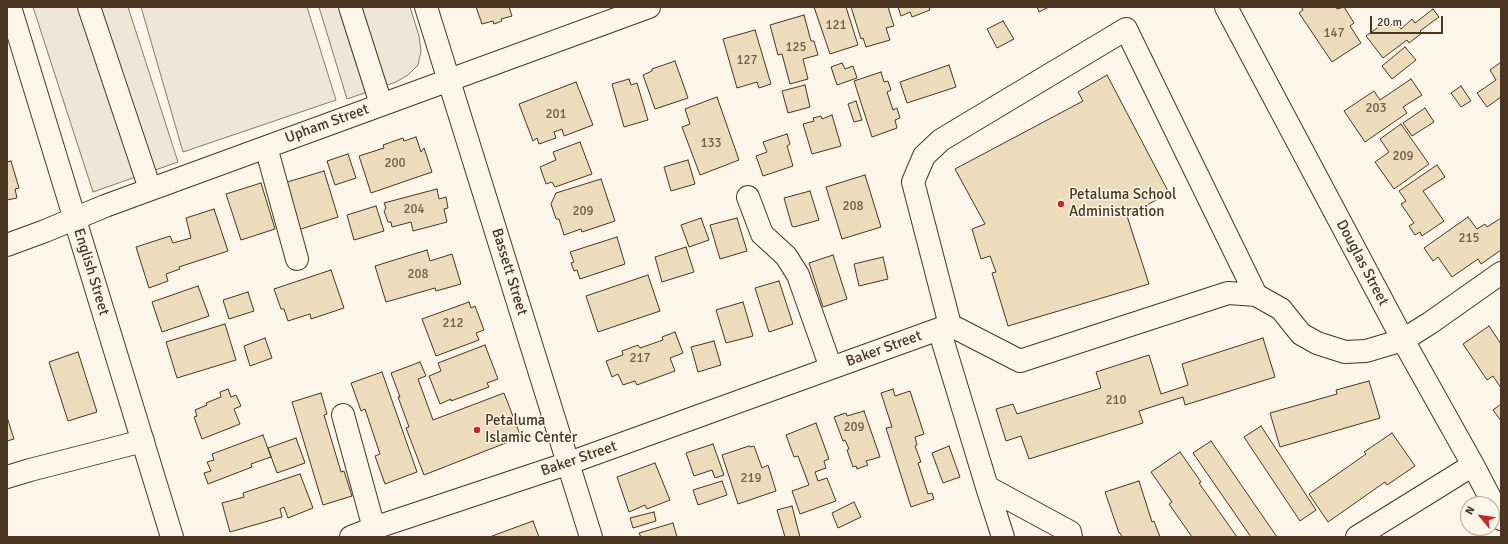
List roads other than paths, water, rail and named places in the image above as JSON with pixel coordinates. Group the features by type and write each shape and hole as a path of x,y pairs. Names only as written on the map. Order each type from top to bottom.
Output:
{"street":[{"name":"English Street","path":"10,7 172,537"},
{"path":"89,7 150,189"},
{"path":"350,7 380,104"},
{"name":"Bassett Street","path":"426,7 591,537"},
{"name":"Upham Street","path":"7,245 45,232 75,218 150,189 649,7"},
{"name":"Douglas Street","path":"1226,7 1403,340 1473,465 1501,519"},
{"path":"1003,537 987,487 945,327 913,182 924,156 942,140 1126,28 1256,296"},
{"path":"266,147 297,259"},
{"path":"748,197 762,234 786,256 798,275 831,368"},
{"path":"945,327 1020,361 1228,293 1256,296 1282,309 1301,334 1317,343 1345,352 1366,351 1403,340 1430,323 1501,273"},
{"name":"Baker Street","path":"352,537 374,528 569,463 945,327"},
{"path":"342,415 374,528"},
{"path":"7,477 143,441"},
{"path":"1357,537 1473,465"},
{"path":"987,487 1070,532 1071,537"}],"place":[{"name":"Petaluma School Administration","path":"1061,204"},
{"name":"Petaluma Islamic Center","path":"477,430"}]}
